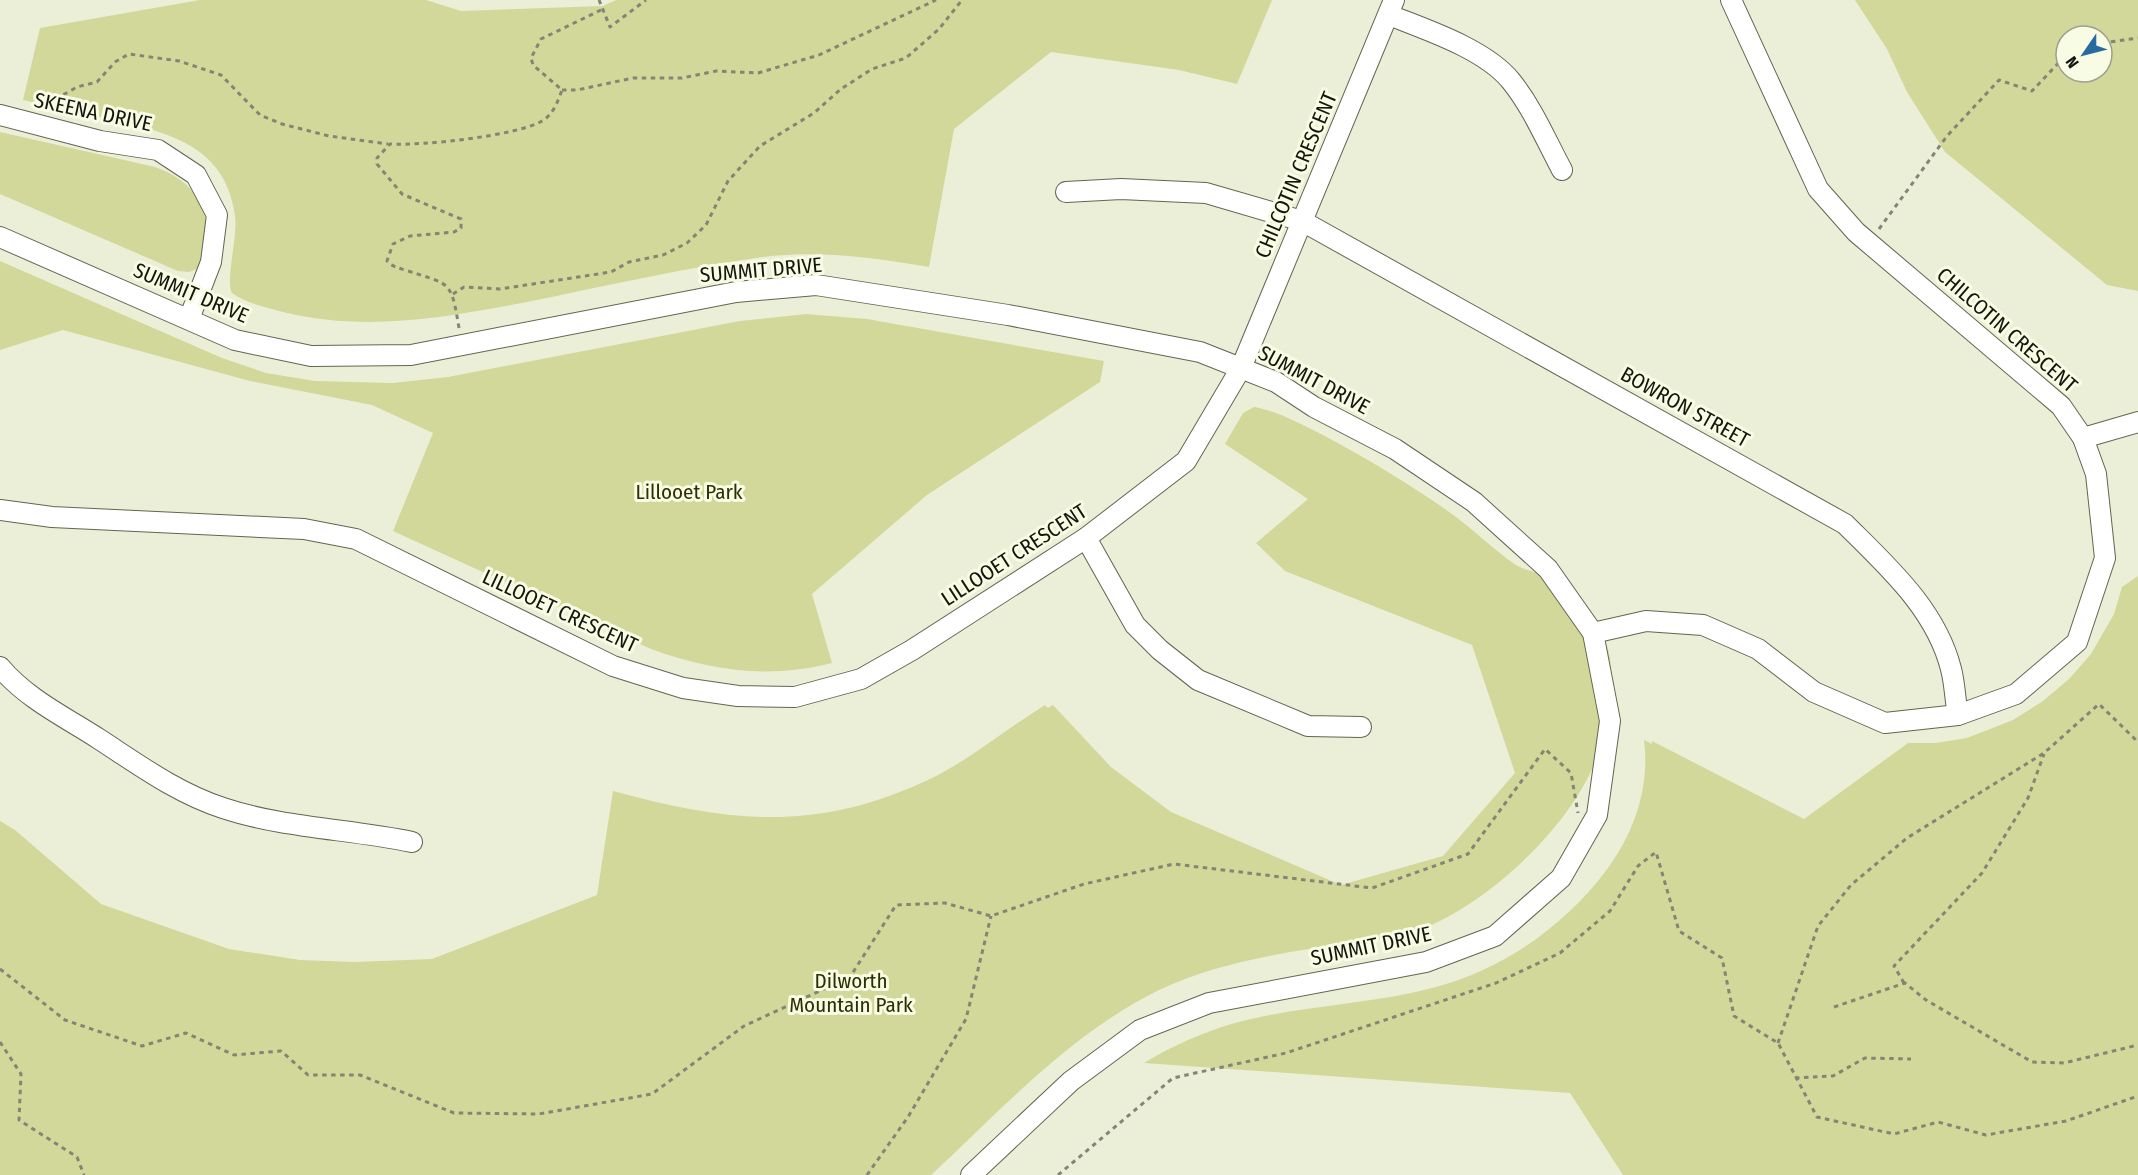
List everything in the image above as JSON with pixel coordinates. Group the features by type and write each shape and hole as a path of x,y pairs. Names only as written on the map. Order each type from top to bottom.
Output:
{"street":[{"name":"CHILCOTIN CRESCENT","path":"1593,633 1646,621 1703,625 1758,649 1814,692 1885,723 1958,715 2016,694 2077,642 2105,558 2096,474 2083,438 2061,406 1856,232 1818,189 1731,0"},
{"name":"CHILCOTIN CRESCENT","path":"1241,368 1392,8"},
{"path":"1392,8 1482,57 1510,80 1537,121 1562,170"},
{"name":"SKEENA DRIVE","path":"0,115 100,141 158,150 196,175 217,215 211,262 189,319"},
{"name":"BOWRON STREET","path":"1066,192 1121,189 1206,193 1302,221 1845,524 1894,573 1929,617 1951,668 1958,715"},
{"name":"SUMMIT DRIVE","path":"0,237 235,339 311,356 411,355 736,292 816,285 1008,315 1200,352 1276,382 1314,406 1395,449 1474,502 1548,570 1593,633 1610,721 1597,815 1561,878 1494,936 1426,962 1209,1003 1140,1029 1071,1081 970,1175"},
{"name":"LILLOOET CRESCENT","path":"0,510 52,517 304,529 356,539 613,666 682,688 738,696 795,697 861,679 912,651 1086,538 1186,461 1241,368"},
{"path":"2083,438 2138,422"},
{"path":"1086,538 1135,625 1160,650 1198,680 1308,726 1361,728"},
{"path":"0,667 52,712 161,780 223,808 287,822 362,831 412,842"}],"path":[{"path":"599,0 601,10 610,27 646,0"},
{"path":"601,10 541,39 531,58 534,65 562,90 577,90 633,78 682,78 716,71 758,73 819,55 936,0"},
{"path":"452,294 464,287 500,289 611,272 629,262 663,255 687,243 706,225 728,181 760,146 814,113 841,89 872,69 906,58 939,29 962,0"},
{"path":"2114,42 2138,38"},
{"path":"26,122 27,116 35,110 77,87 97,82 116,62 129,54 179,61 221,75 260,116 282,124 328,136 390,144 410,145 492,135 543,121 557,105 562,90"},
{"path":"1869,242 1947,136 2000,80 2032,91 2054,68"},
{"path":"390,144 377,158 377,164 391,183 412,200 461,219 461,228 454,232 410,236 393,244 387,261 393,267 430,276 445,283 452,294 461,345"},
{"path":"1778,1043 1818,926 1851,885 1907,838 2044,753 2099,704 2138,742"},
{"path":"0,969 65,1020 142,1046 186,1033 234,1055 281,1051 308,1075 360,1075 454,1113 539,1114 652,1094 744,1026 850,977 896,905 945,903 991,916 1084,884 1174,864 1371,888 1468,854 1545,749 1570,773 1583,840"},
{"path":"2044,753 2028,798 1982,873 1894,966 1905,983 1926,1000 2032,1062 2064,1063 2138,1045"},
{"path":"1058,1175 1173,1078 1286,1053 1497,983 1560,952 1610,911 1638,866 1656,852 1678,931 1722,958 1734,1016 1778,1043 1794,1078 1817,1117 1894,1134 1938,1122 1986,1135 2066,1121 2138,1096"},
{"path":"867,1175 908,1117 966,1019 991,916"},
{"path":"1834,1007 1905,983"},
{"path":"0,1042 21,1074 19,1120 77,1157 84,1175"},
{"path":"1794,1078 1833,1076 1864,1058 1911,1059"}],"green space":[{"path":"200,0 426,0 461,11 603,6 616,0 1272,0 1237,84 1179,70 1051,52 954,129 929,267 868,258 826,255 763,257 672,272 462,314 373,322 313,318 264,307 238,297 232,293 230,287 235,216 229,192 220,173 206,158 190,146 151,130 23,100 40,28"},
{"path":"1855,0 2138,0 2138,291 2107,285 1945,152 1907,92 1887,49"},
{"path":"0,132 155,167 185,183 195,194 206,220 205,251 199,268 189,272 178,271 0,194"},
{"name":"Lillooet Park","path":"0,261 222,358 266,373 315,381 393,383 448,377 740,321 806,314 867,319 1104,361 1100,382 927,495 812,594 832,663 786,671 741,670 696,663 651,649 393,531 433,433 372,405 250,381 63,330 0,350"},
{"name":"Dilworth Mountain Park","path":"1254,407 1281,415 1306,427 1356,453 1405,483 1452,514 1516,565 1544,576 1567,590 1585,606 1601,630 1611,666 1609,704 1597,757 1585,783 1568,810 1548,835 1524,860 1472,902 1445,918 1411,933 1254,959 1206,972 1159,990 1096,1028 1067,1050 1011,1099 931,1175 0,1175 0,821 15,830 101,904 229,949 300,960 355,962 432,959 597,895 613,791 696,810 736,815 774,817 813,814 852,807 892,795 934,777 962,761 1045,705 1048,708 1053,705 1111,767 1171,812 1341,885 1443,856 1515,773 1472,645 1285,571 1256,543 1308,499 1225,444 1243,413"},
{"path":"2138,576 2138,1175 1623,1175 1570,1093 1144,1063 1188,1040 1235,1023 1285,1012 1386,998 1436,987 1486,969 1532,942 1573,908 1618,854 1633,823 1642,791 1645,774 1644,740 1652,744 1652,741 1804,819 1908,743 1936,743 1967,738 2013,720 2043,701 2069,679 2091,654 2114,614 2122,587"}]}
